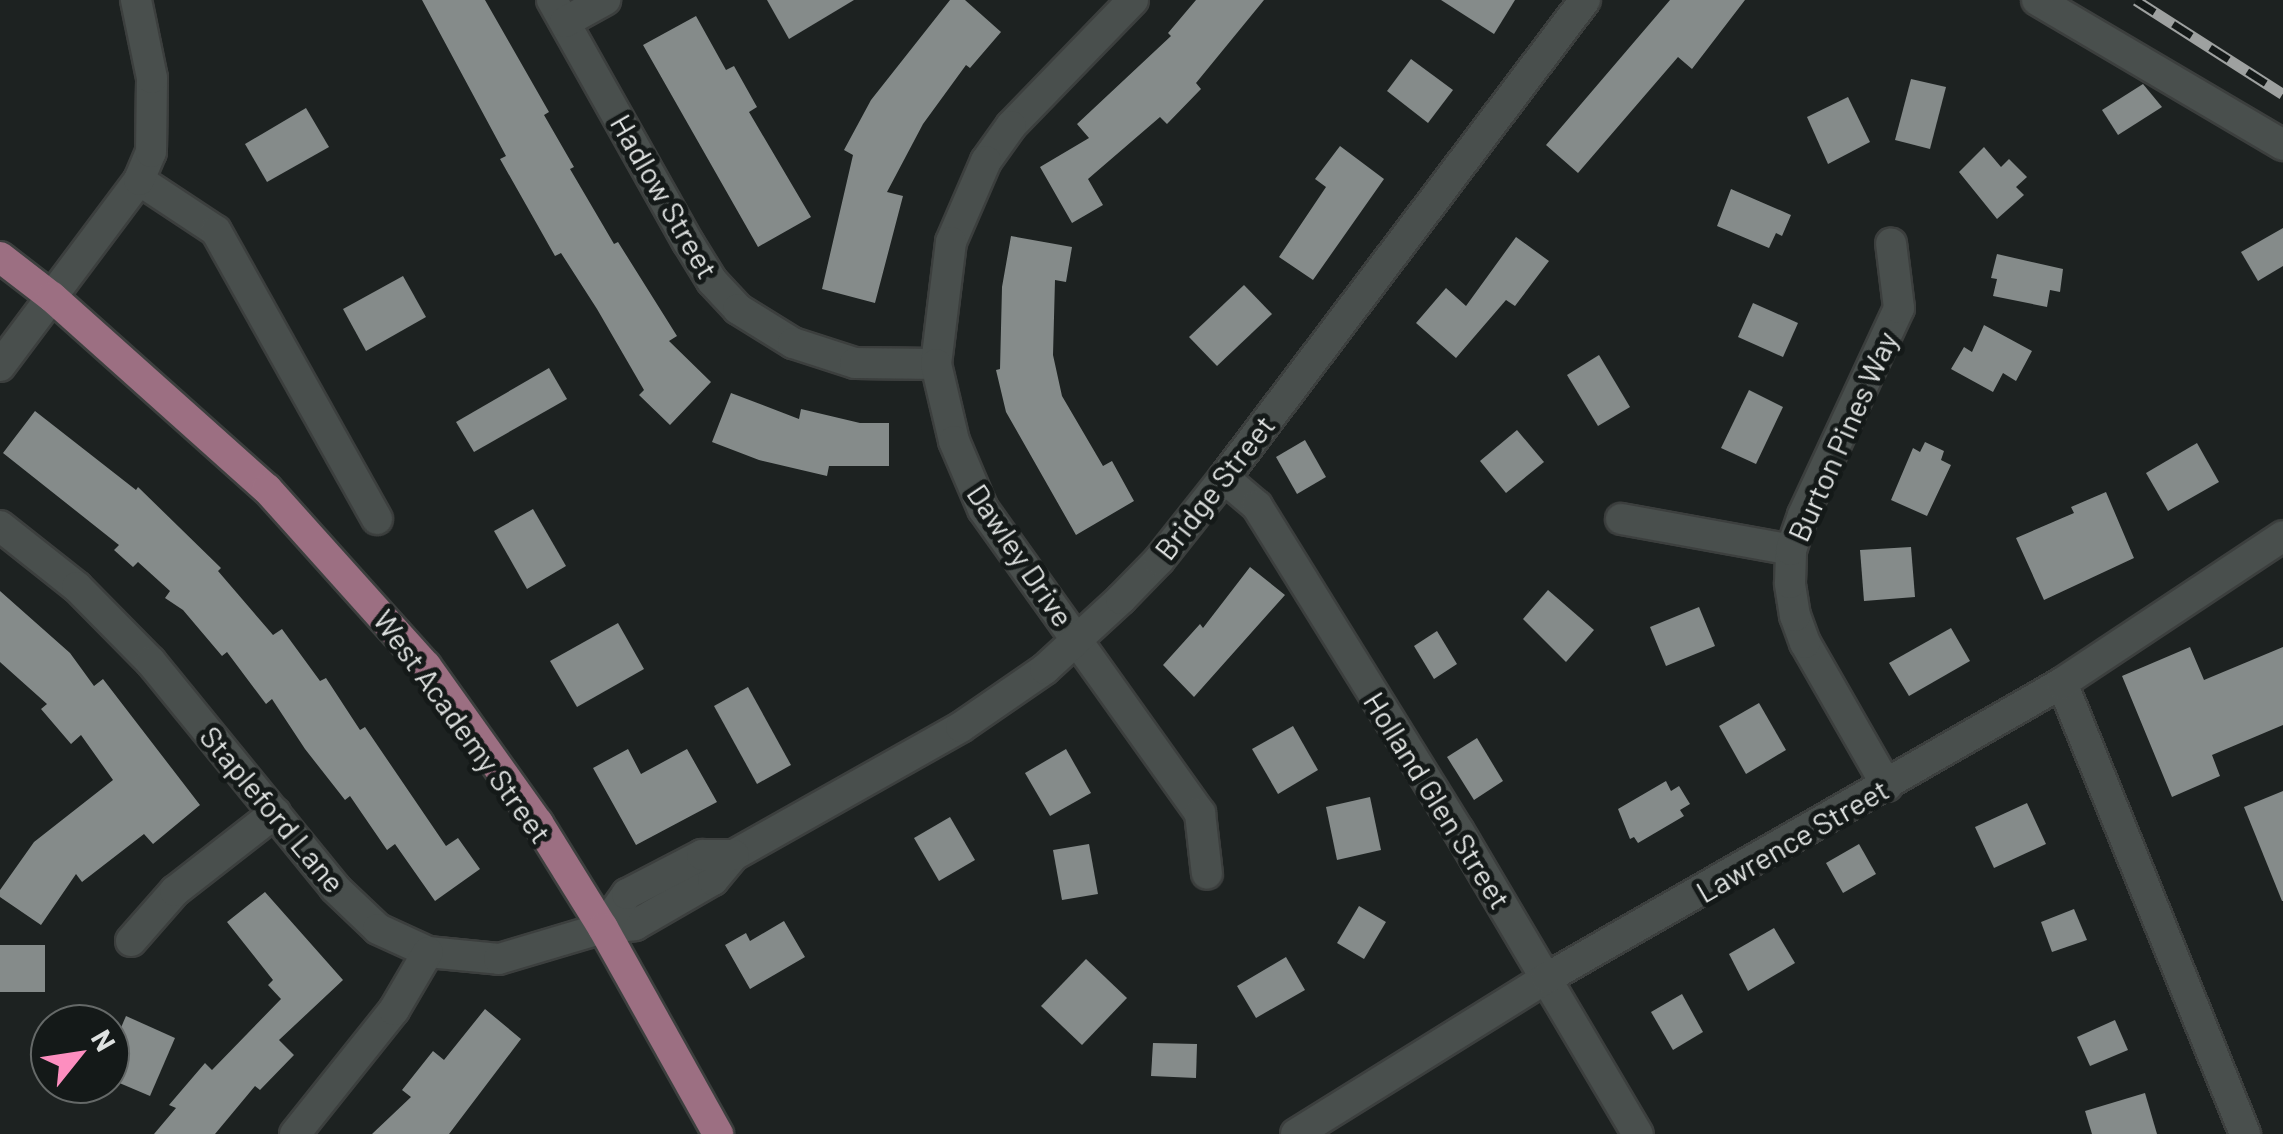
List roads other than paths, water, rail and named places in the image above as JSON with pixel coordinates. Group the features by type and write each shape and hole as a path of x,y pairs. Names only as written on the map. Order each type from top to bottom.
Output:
{"main road":[{"name":"West Academy Street","path":"0,257 52,297 267,489 426,666 516,792 604,928 718,1134"}],"street":[{"path":"0,366 139,180 154,127 152,78 136,0"},
{"path":"558,11 604,0"},
{"name":"Dawley Drive","path":"1132,0 1010,126 986,161 951,242 936,364 954,441 983,509 1200,813 1207,874"},
{"name":"Bridge Street","path":"604,928 635,926 714,880 734,855 962,727 1044,670 1078,640 1159,560 1224,478 1584,0"},
{"path":"2037,0 2283,145"},
{"name":"Hadlow Street","path":"558,11 696,255 738,309 794,343 856,363 936,364"},
{"path":"139,180 216,231 377,520"},
{"name":"Burton Pines Way","path":"1888,786 1805,643 1794,616 1791,550 1898,308 1891,243"},
{"name":"Holland Glen Street","path":"1224,478 1256,506 1547,978 1638,1134"},
{"path":"1621,519 1791,550"},
{"name":"Stapleford Lane","path":"0,526 77,586 151,662 335,888 378,928 428,952 499,959 604,928"},
{"name":"Lawrence Street","path":"1296,1134 1547,978 2062,683 2283,536"},
{"path":"2062,683 2246,1134"},
{"path":"131,942 175,891 275,813"},
{"path":"295,1134 394,1010 428,952"}],"railway":[{"path":"2136,0 2283,94"}]}
